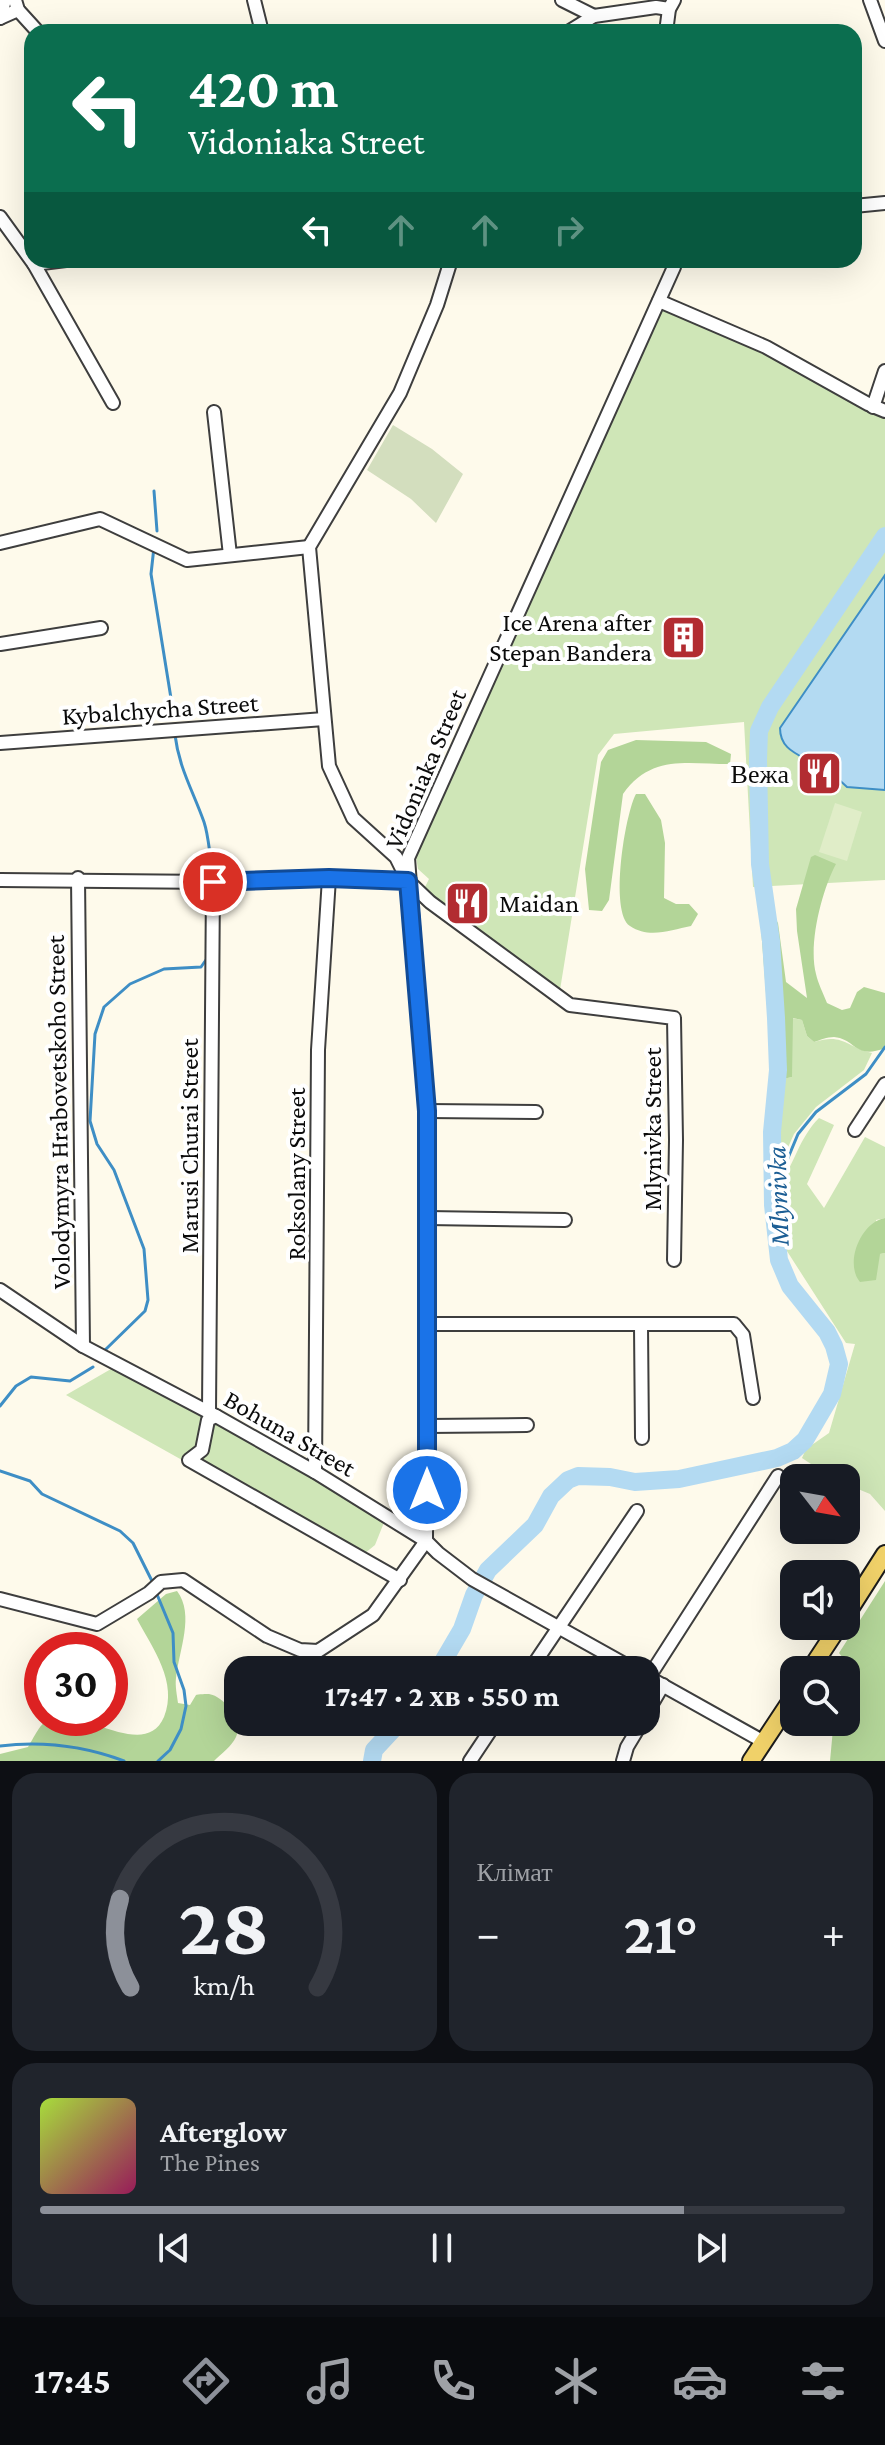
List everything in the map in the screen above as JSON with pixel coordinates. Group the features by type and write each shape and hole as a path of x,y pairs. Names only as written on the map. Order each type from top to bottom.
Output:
{"main road":[{"path":"860,1593 885,1554"},
{"path":"751,1761 780,1717"}],"street":[{"path":"0,18 5,0"},
{"path":"254,0 260,24"},
{"path":"562,0 594,16"},
{"path":"870,0 885,41"},
{"path":"0,18 16,5 31,24"},
{"path":"581,24 594,16 672,5"},
{"path":"862,205 885,203"},
{"path":"0,217 24,250"},
{"path":"36,268 113,403"},
{"path":"0,1599 97,1624 149,1593 161,1582 183,1580 267,1636 309,1652 318,1651 373,1615 426,1541 427,1111 408,881 396,857 353,818 329,766 309,547 400,393 437,305 449,268"},
{"name":"Vidoniaka Street","path":"0,880 78,878 213,882 329,878 408,881 408,858 418,831 674,268"},
{"path":"659,301 766,347 879,409 885,371"},
{"path":"214,412 230,555"},
{"path":"0,543 100,519 187,560 309,547"},
{"path":"0,644 101,628"},
{"name":"Kybalchycha Street","path":"0,743 324,719"},
{"name":"Volodymyra Hrabovetskoho Street","path":"78,878 83,1346"},
{"name":"Roksolany Street","path":"315,1472 318,1050 329,878"},
{"name":"Mlynivka Street","path":"408,881 430,902 570,1005 674,1018 674,1260"},
{"name":"Marusi Churai Street","path":"213,882 213,1414"},
{"path":"855,1130 885,1084"},
{"path":"427,1111 536,1112"},
{"path":"427,1218 565,1220"},
{"name":"Bohuna Street","path":"0,1290 83,1346 315,1472 426,1541 487,1589 608,1656"},
{"path":"426,1324 734,1324 743,1335 753,1398"},
{"path":"641,1326 642,1438"},
{"path":"213,1414 208,1420 202,1450 189,1460 400,1580"},
{"path":"427,1426 527,1425"},
{"path":"660,1656 778,1476"},
{"path":"539,1656 637,1511"},
{"path":"660,1683 764,1742"},
{"path":"660,1690 663,1685"},
{"path":"470,1761 487,1736"},
{"path":"623,1761 634,1736"}],"green space":[{"path":"662,307 767,353 885,416 885,880 753,887 744,722 614,734 598,755 560,990 423,891 429,879 418,869 416,857"},
{"path":"393,425 432,449 463,474 436,523 411,499 367,470"},
{"path":"636,740 706,742 731,754 730,764 671,764 645,772 634,781 623,794 609,900 602,911 589,910 585,869 601,762 608,750"},
{"path":"636,794 645,794 661,820 665,843 664,898 676,904 689,904 698,914 691,926 645,932 630,926 624,917 621,862 627,821"},
{"path":"835,803 862,812 847,861 819,852"},
{"path":"815,855 836,864 821,902 815,933 814,962 818,981 827,1003 842,1010 850,1008 857,992 864,987 885,993 885,1048 867,1052 834,1037 814,1042 807,1036 802,1020 793,1018 792,1077 783,1079 772,1070 760,916 773,915 778,923 786,982 807,998 796,909 811,857"},
{"path":"792,1018 802,1020 807,1036 814,1042 838,1040 872,1053 864,1070 816,1107 794,1134 777,1172 776,1130 783,1079 792,1077"},
{"path":"819,1118 834,1125 807,1184 824,1208 865,1137 885,1147 885,1218 876,1220 880,1254 885,1253 885,1511 870,1494 860,1490 860,1464 811,1464 802,1458 806,1449 829,1433 855,1344 846,1343 785,1248 778,1188 806,1134"},
{"path":"885,1218 885,1253 880,1254 876,1280 860,1282 854,1265 858,1244 869,1227"},
{"path":"111,1369 218,1425 385,1520 375,1545 364,1554 189,1460 182,1460 66,1395"},
{"path":"885,1581 885,1761 830,1761 832,1736 860,1736 860,1656 841,1656 839,1653 847,1640 860,1640 860,1620"},
{"path":"177,1591 185,1611 176,1678 178,1703 190,1705 196,1695 209,1694 221,1699 224,1703 224,1736 236,1736 226,1750 214,1761 0,1761 0,1754 28,1747 35,1736 128,1736 155,1729 164,1717 168,1691 162,1666 137,1619 166,1594"}],"water":[{"path":"885,575 885,790 847,787 835,776 839,768 818,755 811,762 790,749 783,740 780,728"}],"waterway":[{"path":"154,491 157,531"},
{"name":"Mlynivka","path":"446,1656 462,1629 474,1595 488,1570 535,1525 551,1496 568,1480 578,1476 635,1482 679,1479 777,1458 793,1451 805,1440 832,1394 839,1364 834,1346 827,1332 790,1286 779,1260 773,1205 772,1132 778,1070 771,941 760,864 759,731 770,707 885,536"},
{"path":"154,547 151,574 174,717"},
{"path":"175,735 183,769 205,827 211,861"},
{"path":"104,1351 145,1311 148,1300 144,1249 114,1170 97,1144 90,1121 95,1034 104,1007 130,984 164,969 201,967 208,957"},
{"path":"772,1185 783,1170 798,1134 816,1112 866,1074 885,1047"},
{"path":"0,1406 16,1386 31,1377 70,1381 93,1367"},
{"path":"0,1471 30,1481 42,1494 120,1531 133,1543 154,1585"},
{"path":"156,1592 173,1633 174,1662 186,1706 181,1729 170,1750 158,1761"},
{"name":"Mlynivka","path":"372,1761 374,1750 387,1736"},
{"path":"0,1746 63,1746 124,1761"}],"place":[{"name":"Ice Arena after Stepan Bandera","path":"683,637"},
{"name":"Вежа","path":"820,774"},
{"name":"Maidan","path":"468,903"}],"route":[{"path":"213,882 329,878 408,881 427,1111 427,1490"}]}
